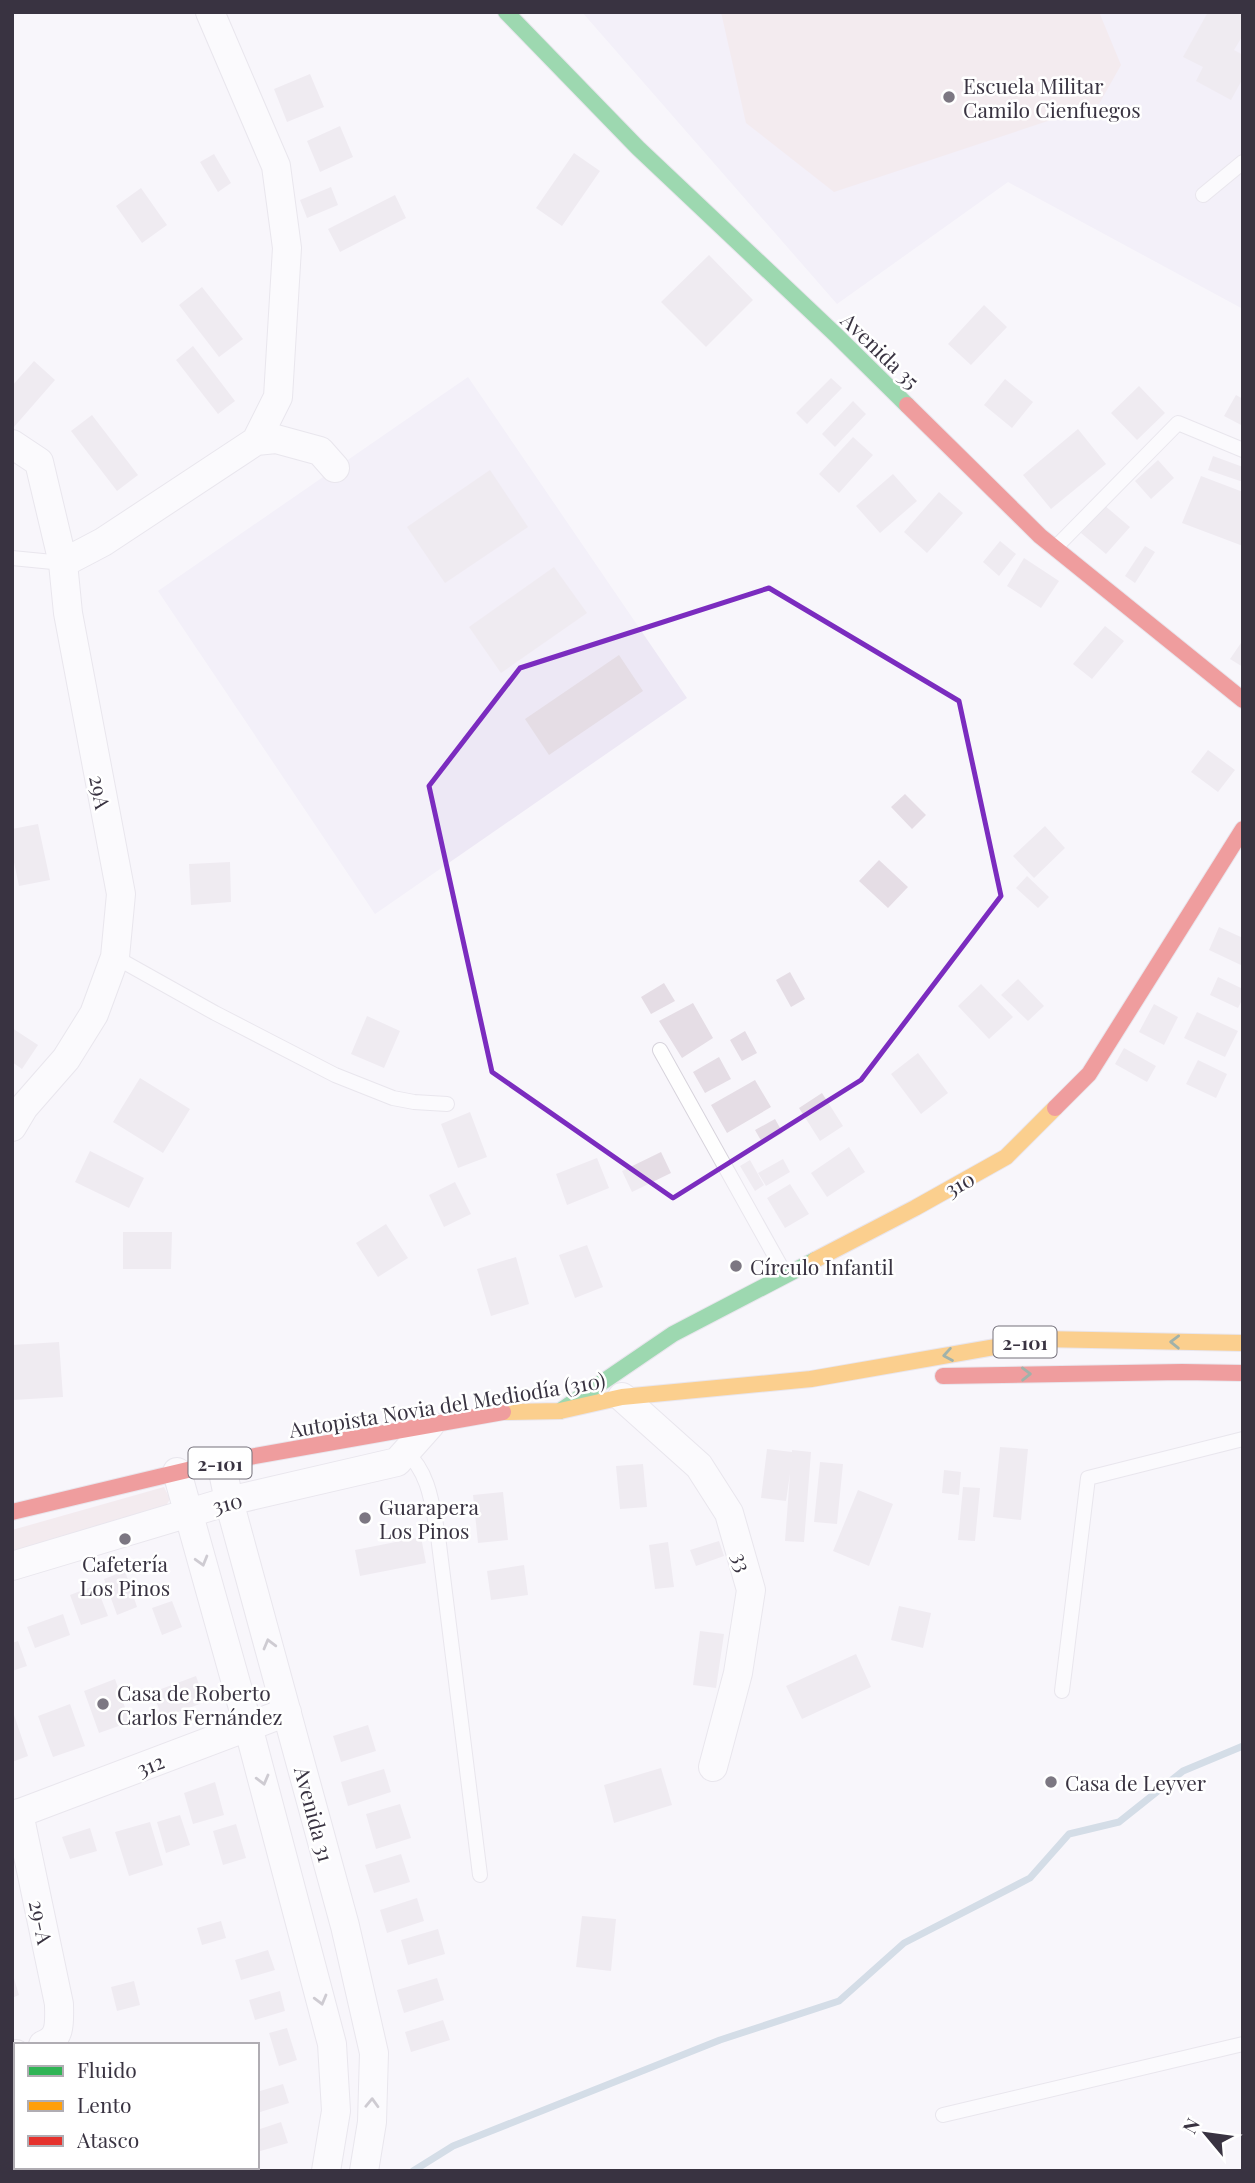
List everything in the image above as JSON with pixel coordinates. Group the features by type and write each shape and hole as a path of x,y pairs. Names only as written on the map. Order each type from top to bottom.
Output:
{"main road":[{"name":"Avenida 35","path":"506,12 638,148 836,335 1040,536 1243,700"},
{"name":"310","path":"559,1411 673,1334 915,1208 1006,1157 1089,1074 1243,829"},
{"name":"2-101","path":"811,1379 1041,1339 1243,1343"},
{"name":"2-101","path":"811,1379 1182,1371 1243,1373"},
{"path":"1182,1371 1243,1385"},
{"name":"Autopista Novia del Mediodía (310)","path":"12,1512 221,1462 499,1412 559,1411 622,1397 811,1379"}],"street":[{"path":"210,12 276,166 287,248 278,397 256,441"},
{"path":"62,563 103,542 256,441 276,439 320,452 335,468"},
{"name":"29A","path":"12,444 39,463 62,563 68,613 121,894 115,957 94,1014 66,1059 24,1107 12,1127"},
{"name":"33","path":"622,1397 699,1466 729,1513 751,1590 738,1673 713,1767"},
{"name":"310","path":"12,1566 188,1512 397,1462 430,1425"},
{"name":"Avenida 31","path":"221,1462 229,1501 345,1926 374,2053 372,2122 364,2171"},
{"name":"Avenida 31","path":"177,1472 332,2044 336,2111 326,2171"},
{"name":"312","path":"16,1815 288,1712"},
{"name":"29-A","path":"16,1815 59,2004 51,2038"}],"lane":[{"path":"1203,195 1243,162"},
{"path":"1055,548 1178,423 1243,450"},
{"path":"12,558 62,563"},
{"path":"115,957 335,1075 393,1098 447,1104"},
{"path":"660,1050 786,1275"},
{"path":"1062,1691 1088,1478 1243,1439"},
{"path":"405,1451 416,1461 428,1484 438,1536 480,1875"},
{"path":"943,2115 1243,2044"}],"highlighted area":[{"path":"769,588 959,701 1001,896 861,1080 673,1198 492,1072 429,786 520,668"}],"shaded area":[{"name":"Escuela Militar Camilo Cienfuegos","path":"582,12 1243,12 1243,309 1008,182 837,304"},
{"path":"721,12 1099,12 1121,65 1099,104 834,192 746,123"},
{"path":"468,377 687,698 375,914 158,591"},
{"path":"164,1487 170,1499 166,1506 12,1555 12,1530"}],"building":[{"path":"1208,12 1243,12 1243,35 1234,50 1243,55 1243,78 1231,100 1196,81 1203,67 1183,57"},
{"path":"310,74 324,107 287,122 274,89"},
{"path":"340,126 353,157 320,172 307,141"},
{"path":"574,153 600,171 562,226 536,208"},
{"path":"214,154 231,183 218,192 200,162"},
{"path":"331,187 338,205 307,218 300,200"},
{"path":"141,188 167,225 142,243 116,206"},
{"path":"395,195 406,218 340,252 328,229"},
{"path":"709,255 753,300 706,347 661,302"},
{"path":"202,287 243,339 219,357 179,305"},
{"path":"984,305 1007,327 971,365 948,344"},
{"path":"193,346 235,401 218,414 176,360"},
{"path":"34,361 55,380 14,427 12,386"},
{"path":"831,378 842,388 807,424 796,413"},
{"path":"1005,379 1033,402 1012,428 984,405"},
{"path":"1139,386 1165,413 1137,440 1111,413"},
{"path":"1236,395 1243,399 1243,426 1224,416"},
{"path":"853,401 866,414 835,447 822,434"},
{"path":"92,415 138,475 117,491 71,431"},
{"path":"1078,429 1106,464 1051,509 1023,475"},
{"path":"853,437 873,455 839,493 819,474"},
{"path":"1213,456 1243,467 1243,482 1208,470"},
{"path":"1158,460 1174,478 1151,499 1135,481"},
{"path":"490,470 528,527 445,583 407,527"},
{"path":"893,474 917,501 880,533 856,506"},
{"path":"1201,476 1243,492 1243,546 1182,523"},
{"path":"939,492 963,513 927,553 904,532"},
{"path":"1104,505 1130,527 1106,554 1081,533"},
{"path":"1000,541 1016,554 999,576 983,562"},
{"path":"1145,546 1155,552 1135,583 1125,576"},
{"path":"1024,558 1059,581 1041,608 1007,586"},
{"path":"554,567 587,613 501,673 469,627"},
{"path":"1105,626 1124,641 1092,679 1073,664"},
{"path":"1243,640 1243,667 1230,659"},
{"path":"619,655 643,691 549,755 525,719"},
{"path":"1208,750 1235,770 1218,792 1191,772"},
{"path":"905,794 926,815 912,829 891,807"},
{"path":"38,824 50,880 19,886 12,853 12,829"},
{"path":"1045,826 1065,848 1034,878 1013,856"},
{"path":"879,860 908,887 888,908 859,881"},
{"path":"230,862 231,902 191,905 189,864"},
{"path":"1027,876 1049,897 1038,908 1016,888"},
{"path":"1219,927 1243,938 1243,966 1209,950"},
{"path":"790,972 805,999 791,1007 776,980"},
{"path":"1218,977 1243,989 1243,998 1238,1008 1210,995"},
{"path":"1018,979 1044,1006 1028,1021 1001,995"},
{"path":"664,983 675,1001 651,1014 641,997"},
{"path":"981,984 1013,1017 989,1039 958,1006"},
{"path":"693,1003 713,1038 682,1058 659,1021"},
{"path":"1154,1004 1178,1017 1164,1045 1139,1032"},
{"path":"1197,1012 1238,1031 1225,1057 1184,1038"},
{"path":"367,1016 400,1031 384,1068 351,1054"},
{"path":"12,1028 38,1045 22,1069 12,1062"},
{"path":"745,1031 757,1053 742,1061 730,1040"},
{"path":"1124,1048 1156,1066 1147,1082 1115,1064"},
{"path":"918,1053 948,1093 921,1114 891,1074"},
{"path":"719,1057 731,1079 705,1093 693,1072"},
{"path":"1198,1060 1227,1074 1216,1098 1186,1084"},
{"path":"140,1078 190,1109 163,1153 113,1122"},
{"path":"755,1080 771,1107 727,1133 711,1105"},
{"path":"822,1093 843,1126 820,1141 799,1108"},
{"path":"470,1112 487,1157 458,1168 441,1124"},
{"path":"775,1119 783,1133 763,1144 755,1130"},
{"path":"849,1147 865,1172 827,1197 811,1173"},
{"path":"90,1151 144,1178 129,1208 75,1182"},
{"path":"661,1152 671,1173 632,1192 622,1171"},
{"path":"597,1158 609,1188 567,1205 556,1174"},
{"path":"783,1159 790,1172 766,1186 758,1173"},
{"path":"750,1160 764,1185 755,1191 740,1166"},
{"path":"455,1182 471,1214 444,1227 429,1195"},
{"path":"790,1184 809,1214 785,1228 767,1198"},
{"path":"386,1224 408,1258 378,1277 356,1243"},
{"path":"123,1232 172,1232 171,1269 123,1269"},
{"path":"587,1245 603,1287 575,1298 559,1255"},
{"path":"516,1257 529,1304 491,1316 477,1269"},
{"path":"59,1342 63,1397 13,1400 12,1345"},
{"path":"1000,1447 1028,1449 1021,1520 993,1517"},
{"path":"767,1449 811,1452 804,1542 785,1541 790,1474 786,1501 761,1498"},
{"path":"820,1462 843,1464 837,1524 814,1522"},
{"path":"643,1464 647,1507 620,1509 616,1466"},
{"path":"944,1470 961,1472 959,1495 942,1493"},
{"path":"963,1487 980,1488 975,1541 958,1540"},
{"path":"858,1490 893,1504 869,1566 833,1551"},
{"path":"503,1492 508,1540 478,1543 473,1495"},
{"path":"421,1537 426,1563 360,1576 355,1550"},
{"path":"719,1541 724,1556 696,1566 690,1550"},
{"path":"668,1542 674,1587 655,1589 649,1545"},
{"path":"524,1565 528,1595 491,1600 487,1571"},
{"path":"125,1571 137,1607 117,1615 104,1579"},
{"path":"96,1585 108,1616 81,1625 70,1595"},
{"path":"172,1601 182,1627 162,1635 152,1608"},
{"path":"899,1606 931,1613 923,1648 891,1640"},
{"path":"63,1614 70,1635 35,1648 27,1627"},
{"path":"700,1631 724,1634 716,1688 693,1685"},
{"path":"18,1641 27,1666 12,1671 12,1643"},
{"path":"856,1654 871,1687 802,1719 786,1686"},
{"path":"196,1676 205,1702 162,1718 153,1692"},
{"path":"115,1679 130,1722 99,1733 84,1691"},
{"path":"70,1704 85,1746 53,1757 38,1716"},
{"path":"12,1713 28,1756 12,1762"},
{"path":"368,1725 376,1751 341,1762 333,1736"},
{"path":"661,1768 672,1805 614,1823 604,1785"},
{"path":"384,1769 391,1792 348,1806 341,1782"},
{"path":"215,1782 224,1815 193,1824 184,1793"},
{"path":"400,1804 411,1838 376,1849 366,1814"},
{"path":"180,1815 190,1845 166,1853 157,1822"},
{"path":"150,1822 163,1865 129,1876 115,1832"},
{"path":"236,1824 246,1858 223,1865 213,1831"},
{"path":"90,1828 97,1851 70,1859 62,1837"},
{"path":"401,1854 410,1882 374,1893 365,1865"},
{"path":"417,1898 424,1921 387,1933 380,1910"},
{"path":"582,1916 616,1919 611,1971 576,1967"},
{"path":"221,1921 226,1938 202,1945 197,1928"},
{"path":"438,1929 445,1954 408,1965 401,1940"},
{"path":"268,1950 275,1970 241,1980 235,1960"},
{"path":"12,1976 19,1995 12,1998"},
{"path":"437,1978 444,2000 404,2013 397,1990"},
{"path":"134,1981 140,2005 117,2011 111,1987"},
{"path":"280,1991 285,2011 255,2020 249,2000"},
{"path":"443,2020 450,2040 411,2052 405,2032"},
{"path":"287,2028 297,2060 279,2066 269,2033"},
{"path":"283,2084 289,2103 259,2112 259,2091"},
{"path":"281,2122 288,2143 259,2151 259,2129"},
{"path":"148,2169 175,2171 149,2171"},
{"path":"192,2169 222,2171 193,2171"}],"waterway":[{"path":"413,2171 453,2146 720,2040 839,2001 904,1943 1030,1878 1069,1834 1119,1822 1183,1771 1243,1746"}],"traffic: fast":[{"path":"506,12 638,148 907,405"},
{"path":"560,1411 673,1334 815,1260"}],"traffic: slow":[{"path":"815,1260 1006,1157 1055,1108"},
{"path":"811,1379 1041,1339 1243,1343"},
{"path":"503,1412 560,1411 622,1397 811,1379"}],"traffic: jam":[{"path":"907,405 1040,536 1243,700"},
{"path":"1055,1108 1089,1074 1243,829"},
{"path":"943,1376 1243,1373"},
{"path":"12,1512 221,1462 503,1412"}],"place":[{"name":"Escuela Militar Camilo Cienfuegos","path":"949,97"},
{"name":"Círculo Infantil","path":"736,1266"},
{"name":"Guarapera Los Pinos","path":"365,1518"},
{"name":"Cafetería Los Pinos","path":"125,1539"},
{"name":"Casa de Roberto Carlos Fernández","path":"103,1704"},
{"name":"Casa de Leyver","path":"1051,1782"}]}
